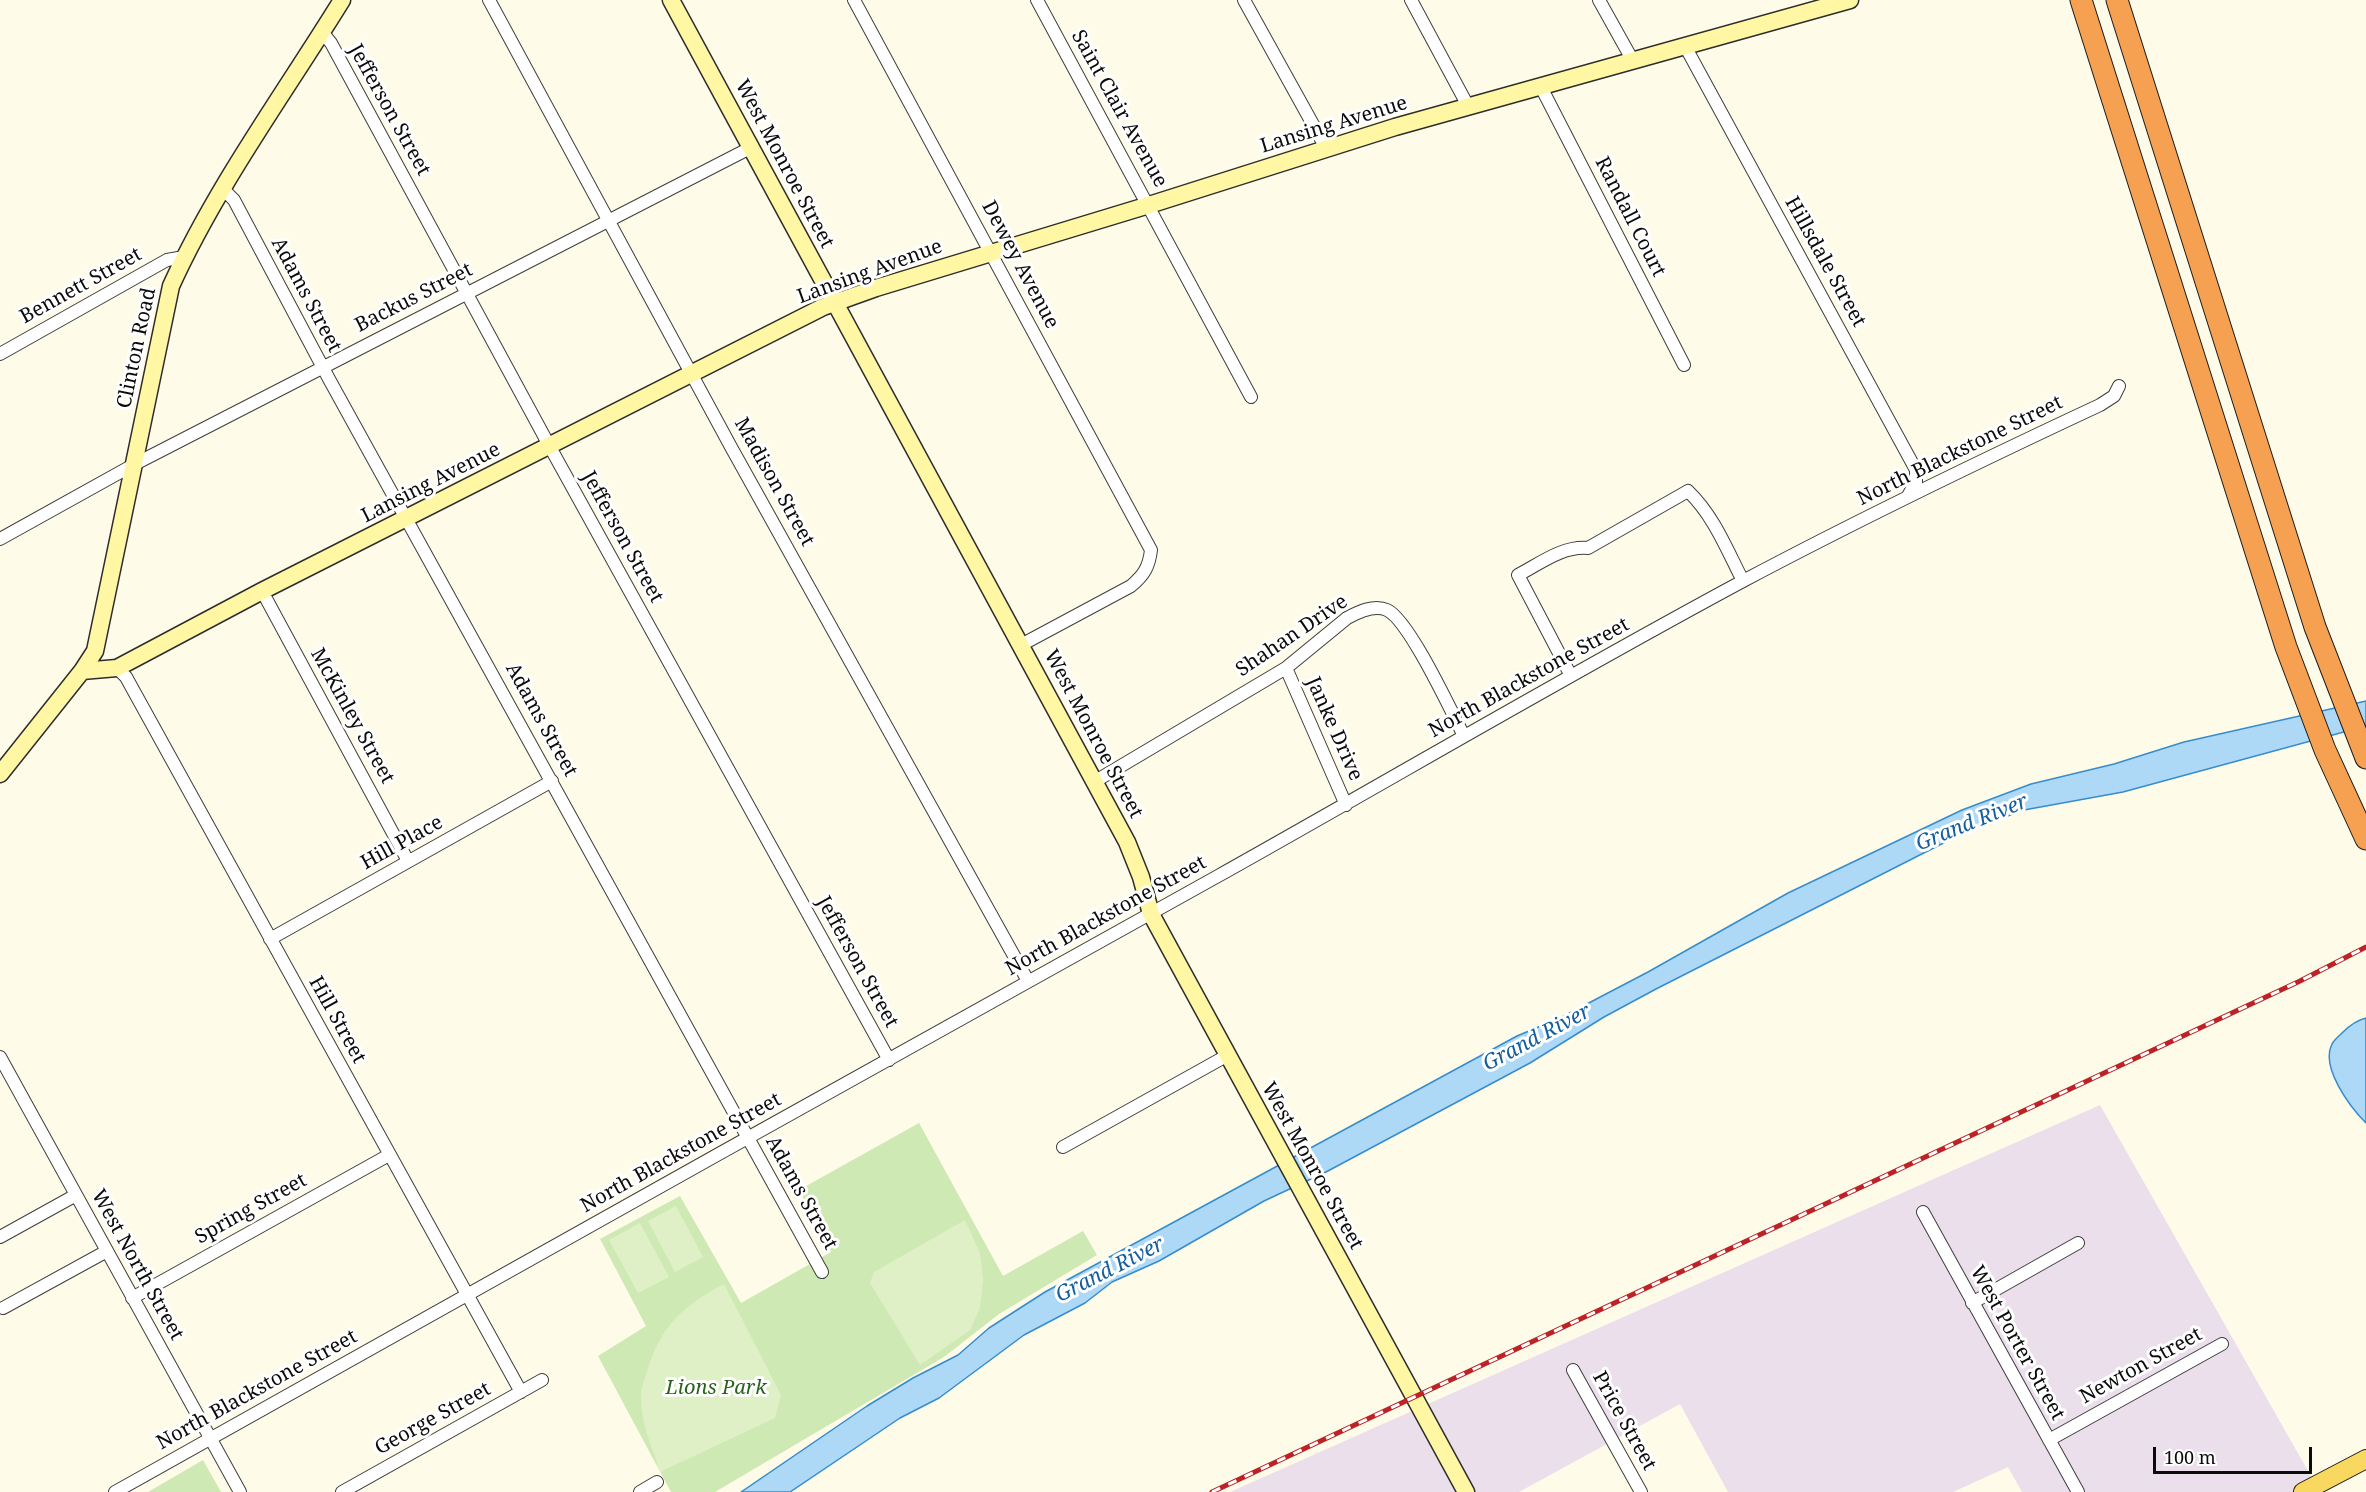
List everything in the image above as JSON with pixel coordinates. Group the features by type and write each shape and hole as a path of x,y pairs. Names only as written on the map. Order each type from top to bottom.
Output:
{"highway":[{"path":"2081,0 2286,647 2325,750 2366,839"},
{"path":"2116,0 2315,627 2366,758"}],"main road":[{"name":"Clinton Road","path":"82,671 95,651 100,636 167,297 184,257 223,189 342,0"},
{"name":"West Monroe Street","path":"671,0 1127,842 1141,877 1151,914 1466,1492"},
{"name":"Lansing Avenue","path":"82,671 117,668 262,591 823,307 876,288 1149,205 1326,148 1828,3 1850,0"},
{"path":"0,774 82,671"},
{"path":"2303,1492 2366,1459"}],"street":[{"name":"Madison Street","path":"489,0 737,457 1028,981"},
{"name":"Dewey Avenue","path":"854,0 1151,550 1149,566 1142,577 1131,586 1021,645"},
{"name":"Saint Clair Avenue","path":"1037,0 1251,397"},
{"path":"1244,0 1326,148"},
{"path":"1411,0 1468,106"},
{"path":"1599,0 1633,61"},
{"name":"Jefferson Street","path":"322,32 889,1060"},
{"name":"Hillsdale Street","path":"1685,46 1916,470 1916,482 1907,497"},
{"name":"Randall Court","path":"1540,87 1684,365"},
{"name":"Backus Street","path":"0,539 135,464 323,366 752,147"},
{"name":"Adams Street","path":"223,189 234,200 406,518 822,1272"},
{"name":"Bennett Street","path":"0,354 167,260 184,257"},
{"name":"North Blackstone Street","path":"115,1492 1743,581 1907,497 2100,405 2114,396 2120,386"},
{"path":"1571,676 1518,575 1566,549 1588,548 1688,491 1713,521 1743,581"},
{"name":"McKinley Street","path":"262,591 408,861"},
{"name":"Shahan Drive","path":"1094,782 1286,668 1347,618 1378,608 1388,610 1409,633 1464,736"},
{"name":"Hill Street","path":"117,668 126,677 521,1392"},
{"name":"Janke Drive","path":"1286,668 1346,805"},
{"name":"Hill Place","path":"270,939 552,782"},
{"path":"1063,1147 1228,1055"},
{"name":"West North Street","path":"0,1057 240,1492"},
{"name":"Spring Street","path":"132,1298 389,1155"},
{"path":"0,1237 76,1195"},
{"name":"West Porter Street","path":"1923,1212 2078,1492"},
{"path":"1972,1304 2078,1243"},
{"path":"3,1308 107,1251"},
{"name":"Newton Street","path":"2049,1440 2222,1344"},
{"name":"Price Street","path":"1573,1370 1641,1492"},
{"name":"George Street","path":"342,1492 542,1380"},
{"path":"640,1492 657,1482"}],"shaded area":[{"path":"2100,1105 2320,1492 2022,1492 2008,1467 1953,1492 1728,1492 1680,1404 1519,1492 1230,1492"}],"green space":[{"name":"Lions Park","path":"919,1123 1003,1276 1083,1231 1097,1255 999,1314 944,1357 715,1492 671,1492 598,1356 646,1326 600,1239 680,1196 741,1303 831,1252 799,1190"},
{"path":"676,1206 703,1257 675,1272 648,1221"},
{"path":"965,1220 980,1253 983,1279 980,1308 970,1330 920,1365 870,1283 874,1272"},
{"path":"640,1223 669,1277 638,1293 609,1240"},
{"path":"724,1284 781,1395 775,1418 660,1472 647,1434 641,1405 642,1389 652,1356 666,1330 685,1309"},
{"path":"203,1460 221,1492 148,1492"}],"water":[{"name":"Grand River","path":"2366,701 2366,726 2123,792 2024,810 1969,830 1656,989 1604,1017 1530,1063 1326,1172 1264,1201 1159,1261 1112,1282 1085,1303 1024,1335 939,1398 900,1418 790,1492 741,1492 867,1406 913,1378 958,1355 989,1328 1045,1292 1517,1036 1562,1017 1648,972 1788,893 1962,810 2031,784 2114,764 2184,742"},
{"path":"2366,1018 2366,1123 2338,1086 2330,1064 2329,1053 2332,1044 2347,1028"}],"railway":[{"path":"1212,1492 2300,981 2366,947"}]}
